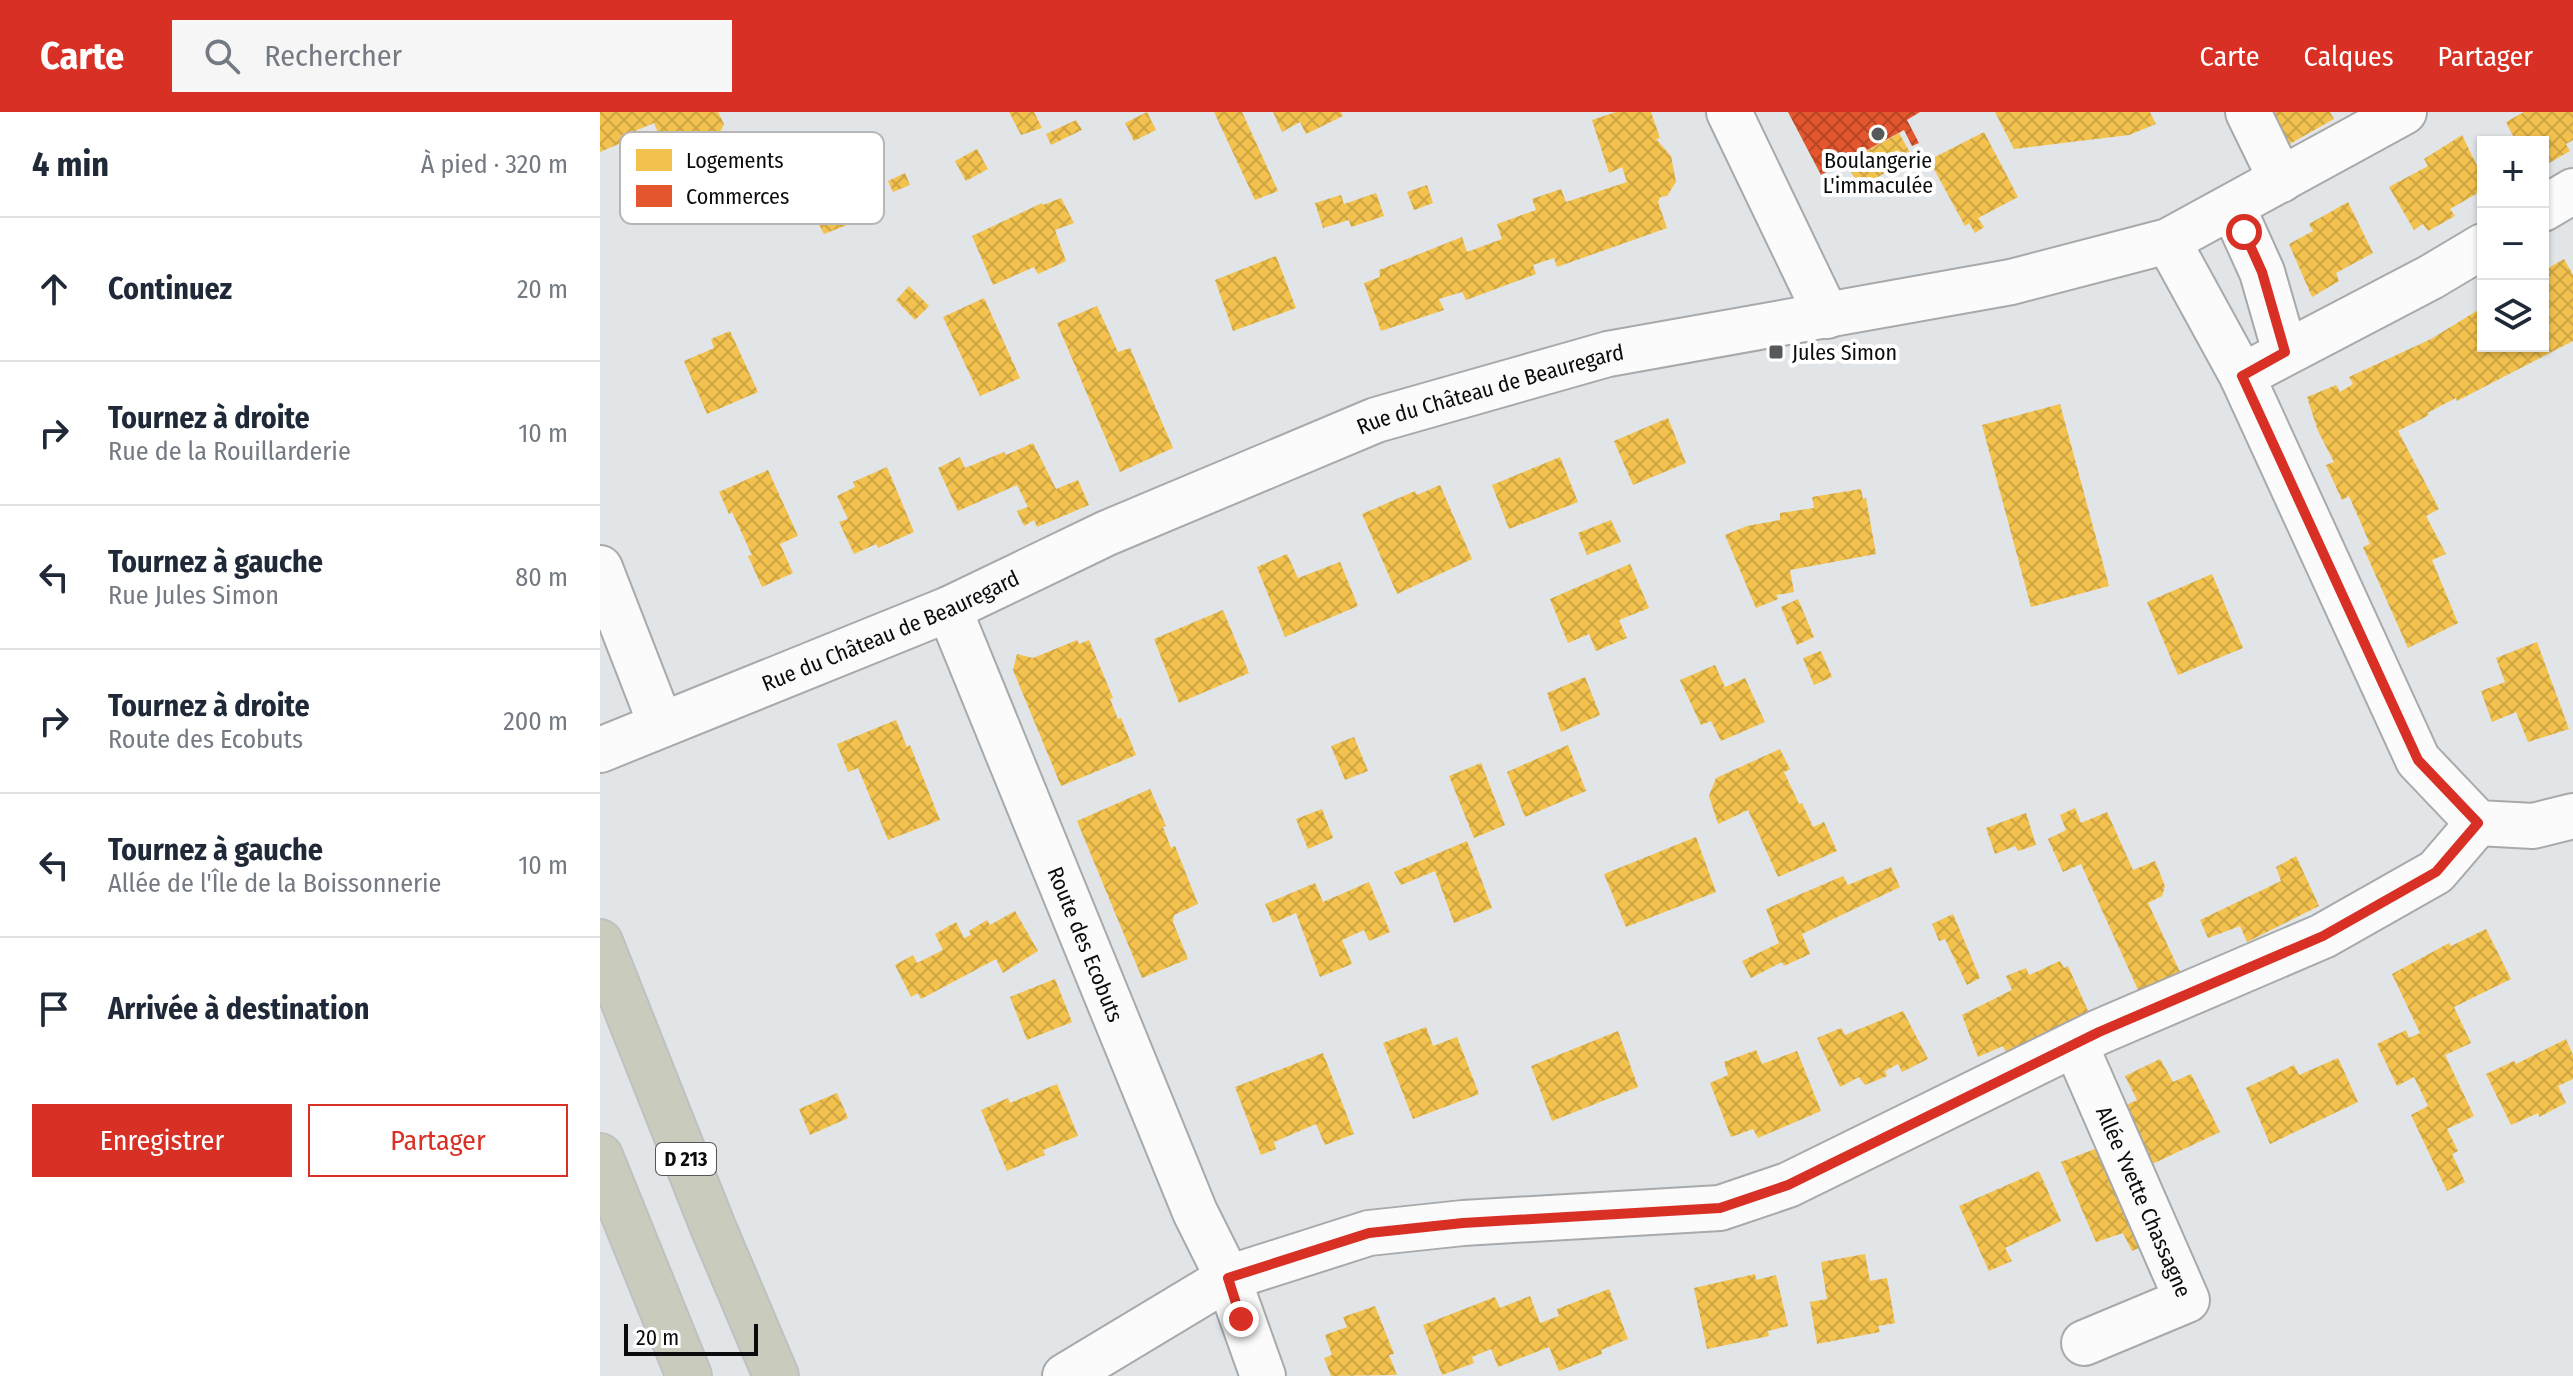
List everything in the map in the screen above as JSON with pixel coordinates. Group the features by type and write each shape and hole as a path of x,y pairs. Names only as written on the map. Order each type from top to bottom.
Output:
{"highway":[{"name":"D 213","path":"600,942 776,1376"},
{"path":"600,1156 689,1376"}],"street":[{"path":"1729,112 1827,316"},
{"path":"2248,112 2281,180"},
{"name":"Rue du Château de Beauregard","path":"600,750 949,609 1107,533 1376,420 1608,354 2011,282 2168,241 2404,112"},
{"path":"2545,208 2573,191"},
{"path":"2233,208 2262,272 2285,352"},
{"path":"2168,241 2242,376 2418,760 2478,823 2533,826 2573,816"},
{"path":"2242,376 2477,250"},
{"path":"600,568 661,725"},
{"name":"Route des Ecobuts","path":"949,609 1195,1212 1228,1278 1263,1376"},
{"path":"1065,1376 1228,1278 1369,1233 1463,1223 1720,1208 1788,1185 2075,1044 2323,936 2436,872 2478,823"},
{"name":"Allée Yvette Chassagne","path":"2075,1044 2187,1300 2084,1343"}],"building: Logements":[{"path":"600,112 718,112 724,124 720,132 658,132 654,123 635,132 620,132 620,143 600,152"},
{"path":"1009,112 1034,112 1042,128 1021,135"},
{"path":"1147,112 1156,130 1134,141 1125,123"},
{"path":"1214,112 1242,112 1278,191 1255,200"},
{"path":"1273,112 1341,112 1343,116 1306,134 1300,122 1282,132"},
{"path":"1616,112 1651,112 1660,138 1656,139 1671,156 1676,182 1667,196 1660,197 1658,202 1667,228 1557,267 1554,258 1533,265 1536,274 1466,300 1462,292 1439,299 1444,310 1381,331 1364,283 1380,277 1379,270 1462,237 1467,252 1502,239 1497,224 1536,210 1532,199 1561,189 1566,202 1627,182 1622,167 1609,173 1592,120"},
{"path":"1995,112 2150,112 2156,124 2129,135 2014,149"},
{"path":"2268,112 2330,112 2334,119 2286,146"},
{"path":"2524,112 2573,112 2573,140 2566,144 2570,151 2549,163 2549,136 2513,136 2506,122"},
{"path":"1076,120 1082,130 1051,145 1046,134"},
{"path":"1984,132 2018,197 1978,218 1984,227 1975,233 1969,223 1965,226 1929,160"},
{"path":"1899,133 1913,158 1859,187 1846,162"},
{"path":"2462,135 2477,166 2477,193 2450,209 2455,216 2428,231 2423,224 2414,230 2389,187 2428,166 2424,159"},
{"path":"977,149 988,169 966,181 955,161"},
{"path":"905,173 910,185 893,192 888,181"},
{"path":"1427,185 1433,203 1414,210 1407,192"},
{"path":"1376,193 1384,216 1351,227 1349,220 1323,228 1315,203 1341,195 1344,204"},
{"path":"1061,198 1074,223 1055,230 1066,261 1038,274 1034,267 993,285 972,236 1042,203"},
{"path":"2348,202 2373,253 2336,273 2339,281 2312,297 2289,244 2313,231 2309,224"},
{"path":"819,224 850,224 824,234"},
{"path":"1276,256 1296,308 1233,331 1215,280"},
{"path":"2564,259 2573,275 2573,341 2457,401 2456,398 2398,431 2439,509 2426,516 2446,554 2432,560 2458,623 2408,648 2363,547 2370,544 2349,496 2342,500 2326,465 2334,462 2318,431 2307,397 2336,385 2340,392 2353,384 2349,377 2431,339 2477,311 2477,352 2549,352 2549,268"},
{"path":"909,286 929,306 915,320 896,300"},
{"path":"984,298 1020,378 980,396 943,317"},
{"path":"1097,306 1118,352 1130,348 1173,448 1120,472 1057,323"},
{"path":"730,331 758,392 707,414 684,361 714,348 711,339"},
{"path":"2060,404 2109,586 2031,607 1982,425"},
{"path":"1668,418 1686,463 1633,485 1614,441"},
{"path":"1033,443 1056,489 1078,480 1089,505 1037,527 1034,520 1024,526 1017,511 1028,507 1017,485 958,511 938,468 960,457 965,468"},
{"path":"1560,457 1578,502 1509,529 1492,485"},
{"path":"887,467 914,532 878,548 876,544 854,554 839,522 848,519 837,496 855,487 853,482"},
{"path":"768,470 798,536 780,544 793,573 762,587 748,556 752,555 719,492"},
{"path":"1440,485 1472,559 1397,594 1362,514 1415,491 1417,495"},
{"path":"1861,489 1863,499 1866,498 1876,554 1790,570 1794,592 1776,595 1778,599 1756,608 1725,535 1747,526 1780,520 1780,513 1814,508 1812,497"},
{"path":"1611,520 1621,542 1587,555 1578,533"},
{"path":"1287,554 1298,578 1340,562 1358,606 1285,637 1257,567"},
{"path":"1630,564 1649,608 1619,620 1627,638 1596,651 1589,634 1568,643 1550,599"},
{"path":"2212,574 2243,648 2178,675 2147,602"},
{"path":"1798,599 1814,637 1797,645 1781,607"},
{"path":"1223,610 1249,673 1179,703 1154,639"},
{"path":"1077,640 1079,644 1089,640 1113,698 1110,699 1118,719 1121,718 1136,755 1061,786 1013,670 1017,654 1033,658"},
{"path":"2537,642 2569,729 2528,742 2516,712 2492,722 2481,691 2505,682 2496,658"},
{"path":"1821,651 1832,677 1814,685 1803,658"},
{"path":"1715,665 1725,687 1745,678 1765,722 1721,741 1711,721 1701,725 1680,680"},
{"path":"1585,677 1600,715 1561,732 1547,693"},
{"path":"896,720 907,747 910,745 940,820 888,840 858,768 848,772 837,744"},
{"path":"1354,737 1368,771 1345,780 1331,746"},
{"path":"1568,745 1586,791 1525,817 1507,772"},
{"path":"1780,749 1790,769 1784,772 1799,804 1802,803 1813,827 1824,822 1837,851 1778,877 1748,810 1718,824 1709,796 1716,778"},
{"path":"1481,763 1505,825 1474,838 1449,776"},
{"path":"1150,789 1166,826 1163,827 1171,848 1175,846 1198,904 1174,915 1173,922 1188,959 1142,978 1077,821"},
{"path":"2075,808 2081,823 2107,812 2133,870 2155,861 2165,886 2162,896 2148,903 2180,972 2139,992 2081,864 2063,872 2048,839 2066,830 2060,815"},
{"path":"1322,809 1333,838 1308,849 1296,819"},
{"path":"2026,813 2036,845 2018,851 2015,846 1995,854 1986,828"},
{"path":"1696,837 1716,892 1626,927 1604,874"},
{"path":"1467,841 1492,908 1454,923 1435,871 1401,885 1394,872"},
{"path":"2296,856 2319,906 2247,942 2240,926 2208,938 2200,920 2281,881 2276,867"},
{"path":"1891,867 1900,887 1802,934 1810,954 1784,966 1782,962 1751,978 1742,961 1779,943 1766,909 1843,876 1848,885"},
{"path":"1369,882 1390,932 1369,941 1364,930 1342,940 1352,964 1320,977 1296,913 1273,923 1265,904 1315,883 1323,902"},
{"path":"1015,911 1038,951 1003,973 996,959 921,999 918,993 911,997 895,965 913,955 917,963 943,950 935,934 956,922 964,938 971,935 969,931 987,920 990,925"},
{"path":"1953,914 1980,978 1967,985 1945,939 1939,941 1932,924"},
{"path":"2486,929 2511,979 2454,1007 2471,1043 2445,1055 2474,1116 2447,1129 2458,1151 2452,1154 2465,1182 2447,1191 2411,1115 2428,1106 2414,1077 2397,1086 2377,1044 2406,1030 2409,1038 2420,1033 2392,974 2449,943 2451,946"},
{"path":"2060,961 2064,968 2068,966 2089,1013 2006,1052 2003,1046 1978,1057 1962,1015 2012,990 2006,976 2026,968 2029,975"},
{"path":"1055,979 1072,1022 1027,1040 1010,997"},
{"path":"1903,1011 1928,1059 1902,1072 1898,1064 1885,1071 1887,1076 1865,1085 1859,1077 1840,1087 1817,1038 1841,1028 1845,1035"},
{"path":"1426,1027 1433,1046 1457,1037 1479,1094 1413,1119 1383,1043"},
{"path":"1618,1031 1638,1087 1552,1121 1531,1066"},
{"path":"2566,1039 2573,1055 2573,1079 2558,1086 2566,1103 2539,1117 2538,1113 2511,1125 2486,1074 2514,1061 2516,1064"},
{"path":"1756,1050 1762,1064 1797,1051 1821,1111 1758,1138 1753,1129 1731,1137 1710,1083 1728,1075 1724,1062"},
{"path":"1323,1053 1354,1134 1325,1145 1316,1124 1274,1142 1276,1149 1261,1155 1235,1087"},
{"path":"2338,1058 2358,1102 2270,1144 2246,1088 2294,1065 2299,1075"},
{"path":"2160,1059 2173,1082 2191,1074 2220,1132 2146,1167 2118,1109 2137,1100 2125,1076"},
{"path":"1057,1084 1078,1136 1043,1150 1045,1155 1007,1171 981,1110 1008,1098 1010,1103"},
{"path":"837,1093 848,1118 810,1135 799,1109"},
{"path":"2100,1147 2154,1241 2132,1251 2123,1233 2096,1242 2061,1162"},
{"path":"2039,1171 2061,1221 2005,1248 2012,1261 1989,1271 1959,1206"},
{"path":"1865,1254 1870,1281 1887,1278 1895,1323 1878,1326 1880,1332 1817,1344 1810,1302 1827,1299 1821,1262"},
{"path":"1755,1274 1756,1280 1776,1275 1788,1326 1768,1331 1769,1336 1707,1349 1694,1288"},
{"path":"1609,1289 1628,1339 1601,1350 1602,1354 1559,1371 1549,1347 1498,1367 1491,1349 1472,1357 1474,1363 1442,1375 1423,1325 1495,1297 1500,1308 1530,1296 1540,1323 1559,1316 1557,1309"},
{"path":"1375,1306 1394,1354 1389,1355 1397,1375 1331,1376 1324,1358 1332,1355 1325,1335 1347,1327 1343,1317"}],"building: Commerces":[{"path":"1788,112 1920,112 1907,120 1919,143 1912,146 1904,130 1821,175"}],"place":[{"name":"Boulangerie L'immaculée","path":"1878,134"},
{"name":"Jules Simon","path":"1776,352"}],"route":[{"path":"1241,1319 1228,1278 1369,1233 1463,1223 1720,1208 1788,1185 2099,1032 2323,936 2436,872 2478,823 2418,760 2242,376 2285,352 2262,272 2244,232"}]}
